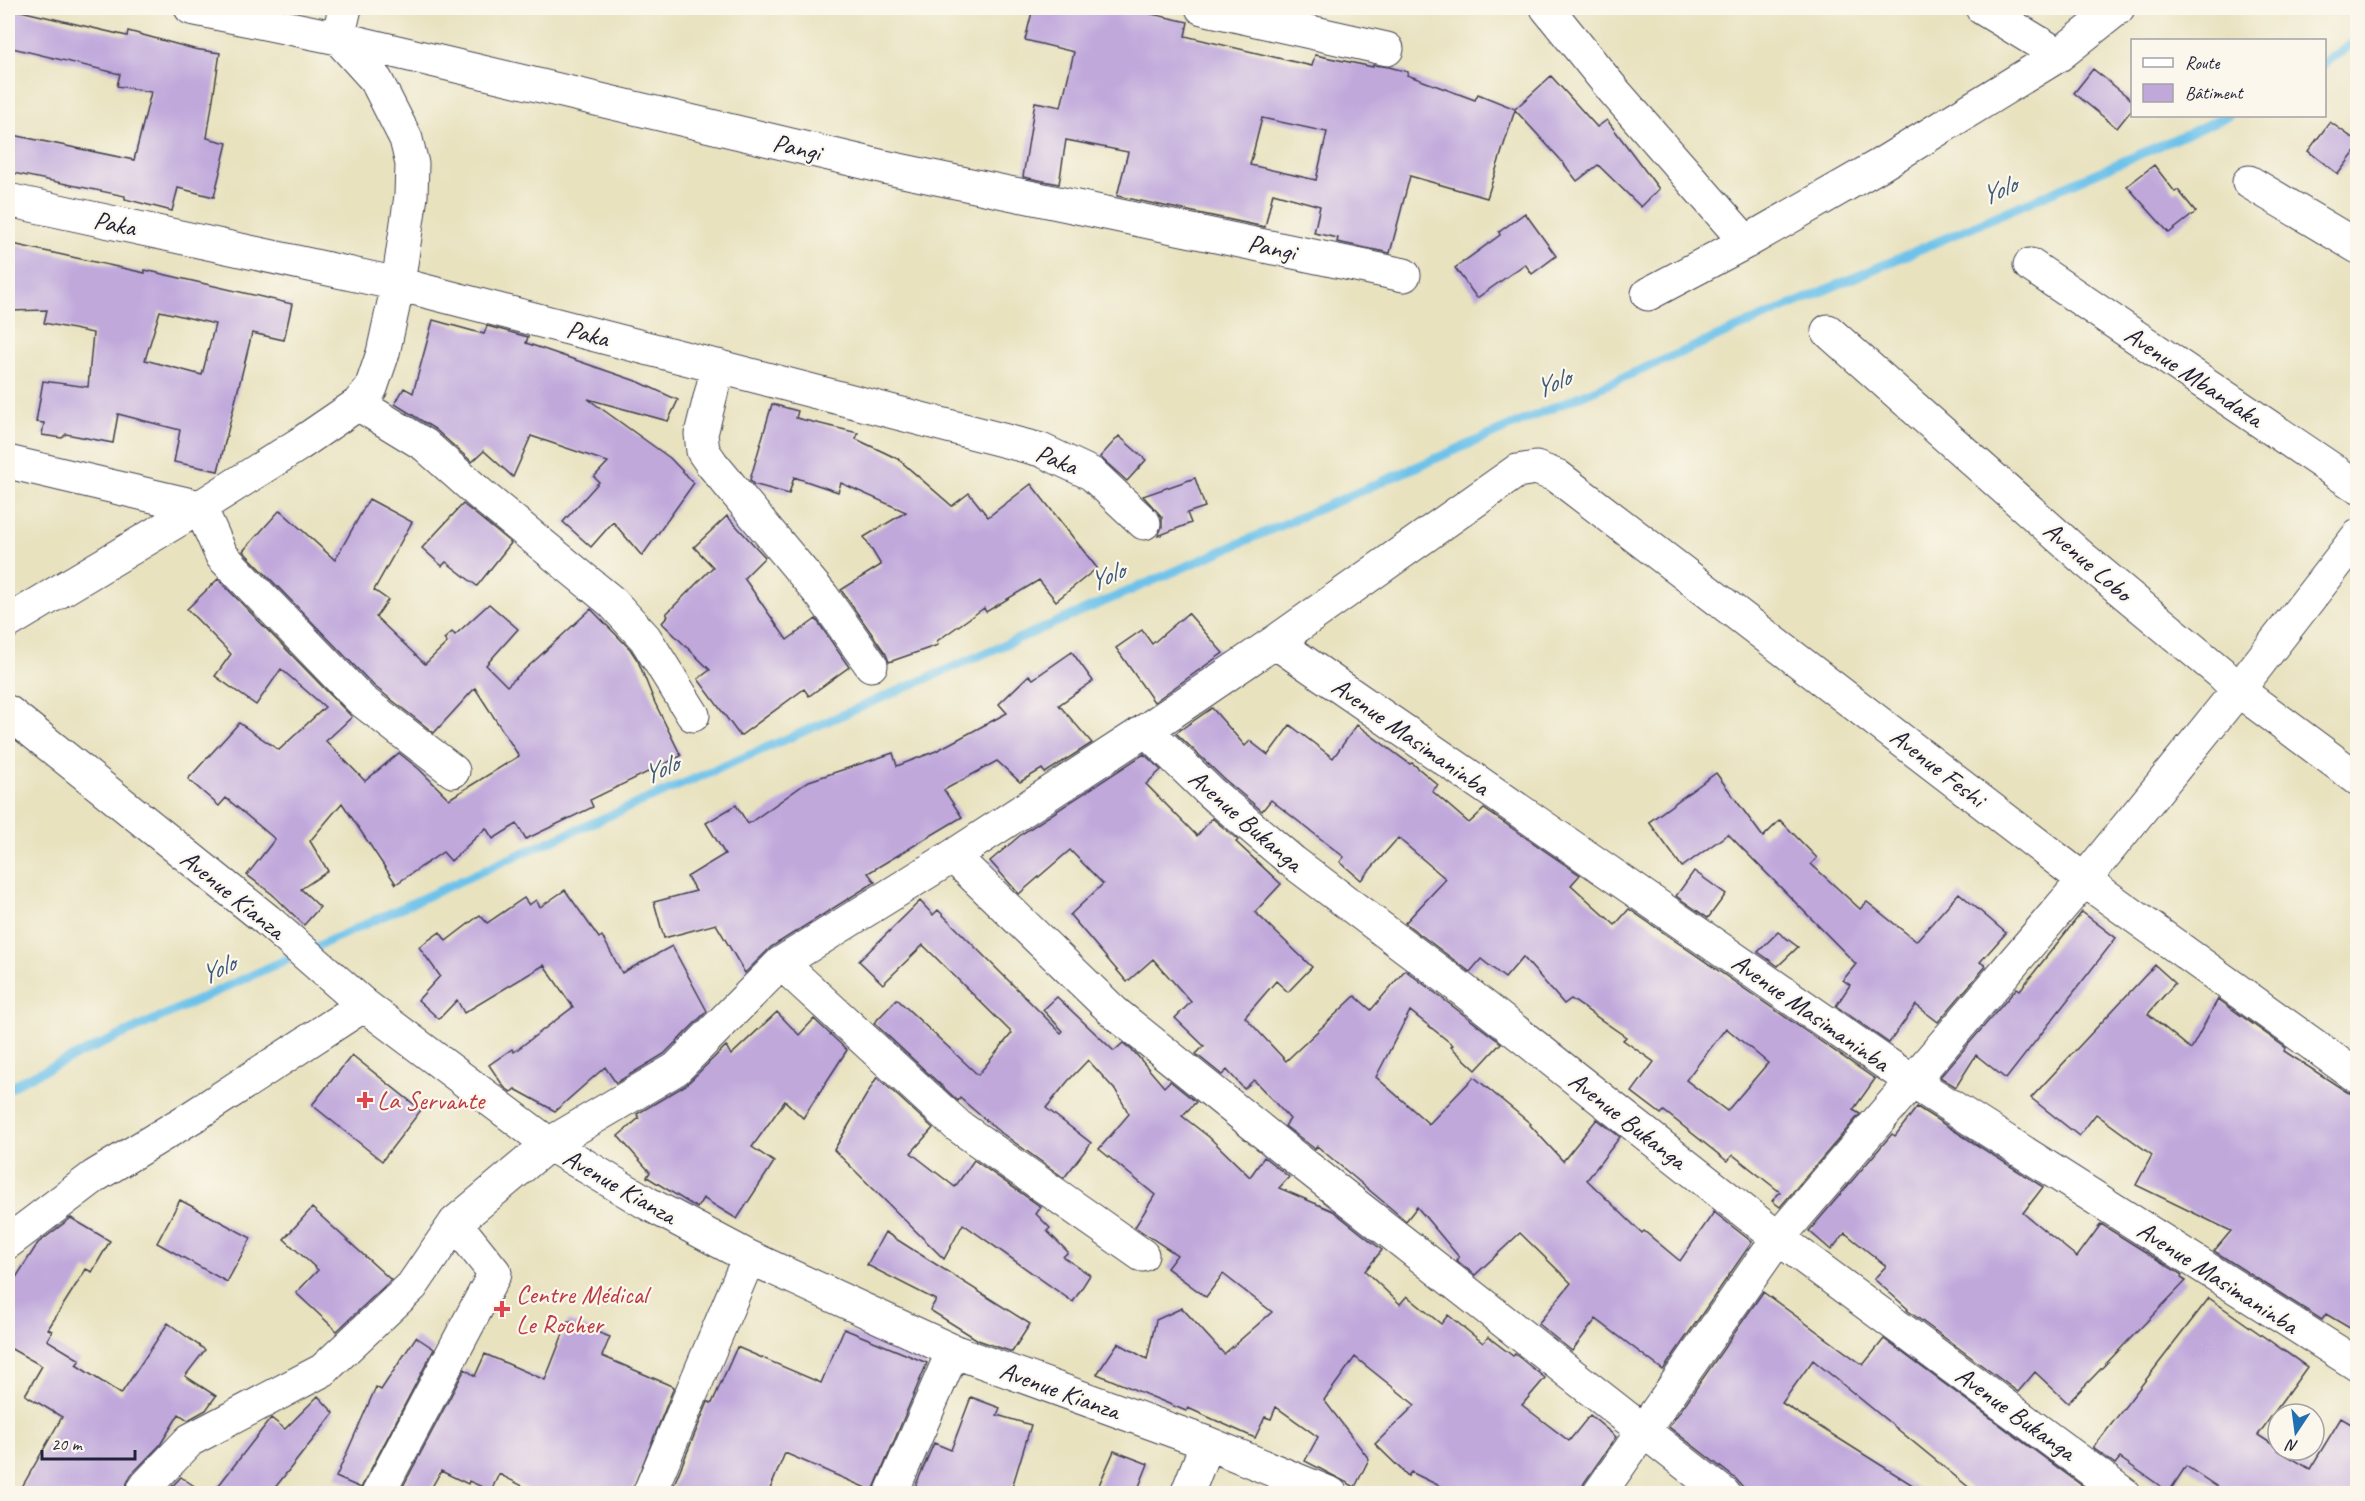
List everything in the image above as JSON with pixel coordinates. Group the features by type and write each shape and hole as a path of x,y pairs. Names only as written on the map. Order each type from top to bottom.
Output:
{"street":[{"name":"Pangi","path":"191,8 341,23 884,167 1404,274"},
{"path":"1202,8 1387,49"},
{"path":"1547,8 1614,91 1746,242"},
{"path":"1983,8 2059,55"},
{"path":"1648,294 1746,242 1890,159 2059,55 2118,8"},
{"path":"8,622 200,507 298,445 358,404 371,388 383,353 398,284 411,196 412,165 406,139 376,80 341,23"},
{"path":"2249,182 2358,247"},
{"name":"Paka","path":"8,200 398,284 1041,450 1092,474 1144,523"},
{"name":"Avenue Mbandaka","path":"2030,265 2358,487"},
{"name":"Avenue Lobo","path":"1828,332 2085,560 2222,673 2238,690 2358,779"},
{"path":"718,366 701,434 703,451 823,597 871,665"},
{"path":"358,404 425,445 480,494 612,602 645,638 693,715"},
{"path":"8,462 200,507"},
{"name":"Avenue Feshi","path":"1275,642 1517,471 1536,468 1557,476 2085,880 2358,1077"},
{"path":"200,507 222,556 361,700 453,771"},
{"path":"1599,1494 1778,1238 2085,880 2358,536"},
{"path":"141,1494 190,1440 323,1370 412,1286 455,1223 549,1144 676,1069 781,963 953,856 1146,730 1275,642"},
{"name":"Avenue Masimaninba","path":"1275,642 1913,1082 2358,1365"},
{"name":"Avenue Kianza","path":"8,712 267,920 364,1005 549,1144 646,1203 749,1257 953,1351 1207,1443 1331,1494"},
{"name":"Avenue Bukanga","path":"1146,730 1210,792 1293,862 1467,993 1778,1238 2124,1494"},
{"path":"953,856 1115,1013 1288,1152 1724,1494"},
{"path":"781,963 958,1126 1142,1255"},
{"path":"8,1242 95,1176 192,1118 364,1005"},
{"path":"378,1494 495,1272 455,1223"},
{"path":"649,1494 749,1257"},
{"path":"891,1494 953,1351"},
{"path":"1187,1494 1207,1443"}],"building":[{"path":"8,8 127,36 128,31 194,49 220,53 207,138 227,143 214,197 178,188 172,211 125,199 125,196 8,172 8,134 134,160 151,92 117,86 120,74 8,47"},
{"path":"1033,8 1125,8 1188,22 1185,36 1312,66 1315,55 1373,67 1373,65 1389,67 1408,72 1407,75 1475,100 1478,94 1515,109 1551,76 1597,127 1607,120 1659,189 1641,207 1598,165 1577,181 1515,110 1487,198 1410,176 1390,253 1337,242 1338,238 1314,233 1320,206 1273,193 1265,227 1117,196 1128,152 1066,140 1059,184 1023,177 1035,102 1061,107 1074,52 1025,40","holes":["1262,118 1327,132 1316,180 1250,165"]},
{"path":"2093,69 2131,99 2131,110 2117,128 2074,93"},
{"path":"2330,122 2358,142 2358,148 2338,174 2308,151"},
{"path":"2154,165 2175,192 2178,190 2196,212 2169,233 2127,186"},
{"path":"1525,213 1556,256 1532,274 1525,264 1477,298 1455,268 1500,235 1499,232"},
{"path":"8,243 145,273 145,270 292,304 284,340 252,333 218,471 174,462 180,430 118,414 113,443 66,434 62,438 42,435 44,423 36,422 43,381 88,387 93,333 44,323 47,310 8,311","holes":["160,311 215,324 202,375 145,360"]},
{"path":"433,320 484,334 487,326 528,337 526,343 639,382 678,400 668,421 588,399 670,458 694,483 642,556 613,522 591,547 563,522 599,482 594,477 608,462 531,436 513,477 484,451 472,462 435,429 395,404 404,388 413,393"},
{"path":"772,404 798,411 796,418 858,433 856,439 898,459 952,506 969,493 988,517 1031,484 1097,568 1056,601 1039,580 986,612 984,608 937,641 938,645 889,662 886,654 841,590 881,565 864,537 906,512 841,483 838,492 794,477 789,494 753,484 750,480"},
{"path":"1119,436 1146,460 1127,481 1100,457"},
{"path":"1195,478 1205,507 1187,513 1191,523 1158,536 1162,527 1162,517 1143,496"},
{"path":"369,499 412,522 374,590 388,600 376,617 425,664 447,643 444,639 452,632 455,635 489,604 518,629 486,665 507,686 591,609 630,649 638,661 655,703 681,756 590,800 593,807 526,839 517,824 493,839 486,828 451,861 443,852 396,884 342,803 310,841 328,871 301,889 320,907 304,925 272,894 247,875 275,839 226,798 219,806 188,779 239,723 279,750 325,707 281,669 256,705 215,676 231,654 187,609 218,579 352,717 326,741 365,781 399,753 449,799 519,756 475,688 434,733 374,686 243,551 280,510 335,560"},
{"path":"463,504 511,543 477,586 446,562 442,566 422,548"},
{"path":"727,516 765,557 744,578 787,640 816,619 849,667 809,696 804,689 740,736 698,679 710,670 662,623 668,616 666,614 713,567 694,547"},
{"path":"1188,613 1223,653 1154,702 1116,648 1142,630 1152,644"},
{"path":"1072,652 1093,681 1059,705 1092,743 1045,773 1042,769 1020,782 997,761 944,790 962,817 868,873 875,882 771,947 745,973 716,924 664,938 654,902 696,891 687,877 725,854 706,823 736,805 748,824 809,781 893,753 897,766 936,751 1007,713 999,704 1029,675 1033,679"},
{"path":"1212,708 1245,746 1250,741 1268,755 1290,725 1333,758 1357,725 1410,764 1412,763 1438,785 1432,791 1469,823 1484,809 1580,875 1571,885 1615,925 1629,909 1875,1079 1853,1110 1860,1114 1780,1207 1772,1201 1780,1192 1733,1155 1727,1161 1664,1111 1661,1114 1632,1092 1654,1062 1623,1040 1626,1037 1571,999 1564,1004 1523,957 1505,978 1481,959 1470,972 1405,923 1446,879 1398,838 1361,880 1340,862 1344,857 1271,800 1262,811 1176,733","holes":["1726,1028 1768,1063 1727,1111 1686,1080"]},
{"path":"1144,754 1161,770 1146,784 1197,836 1212,818 1238,840 1236,842 1281,884 1255,912 1312,967 1288,992 1276,981 1245,1017 1286,1061 1355,996 1371,1010 1405,970 1501,1043 1476,1070 1451,1047 1453,1045 1410,1011 1376,1077 1429,1124 1474,1077 1531,1124 1563,1161 1597,1119 1620,1137 1587,1180 1642,1233 1644,1231 1680,1261 1714,1212 1752,1242 1663,1370 1596,1319 1572,1351 1538,1324 1571,1283 1520,1233 1475,1275 1456,1260 1459,1257 1417,1207 1406,1221 1317,1146 1315,1149 1285,1126 1290,1119 1254,1080 1244,1089 1227,1070 1222,1075 1196,1054 1204,1046 1175,1018 1191,1002 1153,959 1127,982 1070,915 1103,884 1070,850 1019,894 990,861 1023,833"},
{"path":"1716,773 1763,837 1780,820 1817,858 1811,864 1860,909 1867,902 1916,941 1959,893 2006,933 1980,962 1986,966 1938,1022 1916,1005 1889,1043 1836,1006 1850,985 1843,980 1856,964 1728,834 1682,867 1649,822"},
{"path":"1694,871 1726,894 1708,918 1676,896"},
{"path":"565,890 599,938 602,936 622,973 672,946 707,1011 664,1054 616,1083 605,1067 555,1111 515,1089 511,1092 504,1087 489,1065 512,1049 514,1052 573,1007 544,965 464,1013 457,1000 439,1019 418,1000 440,976 419,947 440,932 446,941 480,915 487,923 524,898 529,905 536,900 540,907"},
{"path":"920,901 933,915 938,910 1061,1033 1063,1031 1043,1010 1057,997 1114,1051 1123,1043 1135,1053 1164,1087 1170,1081 1196,1102 1182,1116 1209,1137 1250,1177 1264,1157 1289,1177 1279,1188 1333,1211 1382,1250 1365,1271 1400,1304 1407,1296 1441,1324 1448,1315 1483,1343 1488,1337 1513,1356 1515,1354 1545,1378 1522,1405 1569,1441 1590,1415 1616,1437 1584,1483 1580,1494 1456,1494 1411,1472 1408,1476 1375,1444 1415,1405 1355,1357 1324,1400 1369,1459 1355,1487 1305,1461 1318,1437 1276,1407 1271,1419 1265,1417 1255,1438 1188,1408 1186,1411 1097,1374 1118,1343 1147,1359 1156,1320 1182,1308 1224,1354 1272,1312 1223,1274 1206,1297 1167,1268 1177,1255 1135,1227 1155,1195 1099,1149 1129,1114 1116,1091 1088,1060 1046,1108 1091,1143 1064,1178 996,1129 960,1098 958,1101 874,1023 897,999 978,1075 1012,1033 923,945 883,984 859,961"},
{"path":"2082,912 2116,938 2006,1079 1976,1055 1956,1087 1940,1077 2017,988 2020,990"},
{"path":"1778,932 1798,947 1778,966 1758,952"},
{"path":"2155,965 2175,983 2148,1014 2191,1049 2218,999 2286,1048 2284,1051 2347,1092 2358,1096 2358,1333 2326,1314 2322,1320 2214,1251 2231,1231 2136,1185 2152,1155 2096,1114 2079,1136 2031,1098"},
{"path":"777,1012 799,1035 814,1019 847,1050 803,1118 785,1101 752,1147 774,1162 737,1219 703,1198 697,1208 647,1177 650,1172 618,1136 639,1118 637,1114 686,1085 726,1046 731,1055"},
{"path":"352,1055 421,1110 382,1161 312,1105"},
{"path":"877,1077 933,1128 911,1153 955,1187 974,1160 1041,1207 1036,1214 1050,1228 1047,1231 1068,1252 1063,1257 1090,1275 1073,1302 963,1224 944,1259 834,1150"},
{"path":"1917,1107 2043,1187 2023,1213 2077,1257 2101,1224 2182,1275 2181,1278 2186,1281 2068,1403 2035,1372 2018,1392 1907,1310 1874,1279 1886,1266 1845,1233 1831,1250 1809,1231 1892,1134 1895,1136"},
{"path":"180,1200 251,1238 227,1282 157,1243"},
{"path":"312,1208 391,1280 337,1331 296,1293 318,1270 284,1239"},
{"path":"71,1218 110,1241 92,1272 86,1269 48,1329 52,1331 47,1340 80,1360 76,1365 121,1394 168,1323 205,1350 185,1376 216,1396 206,1410 188,1420 179,1414 160,1445 131,1475 122,1494 18,1494 62,1417 25,1395 42,1366 8,1347 8,1290 38,1243"},
{"path":"885,1232 1030,1324 1012,1352 978,1340 930,1310 936,1300 867,1265"},
{"path":"1763,1292 1863,1365 1884,1339 2092,1493 1977,1494 1813,1360 1782,1403 1927,1494 1749,1494 1736,1479 1669,1427"},
{"path":"2209,1298 2307,1367 2282,1402 2266,1402 2266,1424 2258,1435 2266,1440 2266,1462 2298,1462 2310,1469 2314,1462 2326,1462 2326,1443 2341,1418 2358,1428 2358,1494 2228,1494 2186,1466 2169,1492 2120,1458 2115,1464 2093,1448"},
{"path":"568,1321 610,1337 602,1356 674,1387 631,1494 538,1494 499,1474 491,1491 469,1481 468,1484 441,1471 428,1494 399,1494 465,1369 475,1376 485,1354 545,1380"},
{"path":"844,1329 927,1363 873,1491 785,1453 768,1494 670,1494 708,1402 712,1403 737,1347 821,1383"},
{"path":"416,1337 434,1349 361,1488 336,1477 376,1387 381,1390"},
{"path":"318,1396 334,1413 270,1494 212,1494 271,1418 285,1429"},
{"path":"971,1397 1000,1408 997,1415 1031,1425 1010,1494 912,1494 934,1443 951,1450"},
{"path":"1114,1451 1148,1464 1136,1494 1095,1494"},
{"path":"181,1477 206,1494 165,1494"}],"waterway":[{"path":"2326,63 2358,39"},
{"name":"Yolo","path":"309,950 502,862 2226,117"},
{"name":"Yolo","path":"8,1090 21,1081 296,955"}],"place":[{"name":"La Servante","path":"365,1100"},
{"name":"Centre Médical Le Rocher","path":"502,1309"}]}
